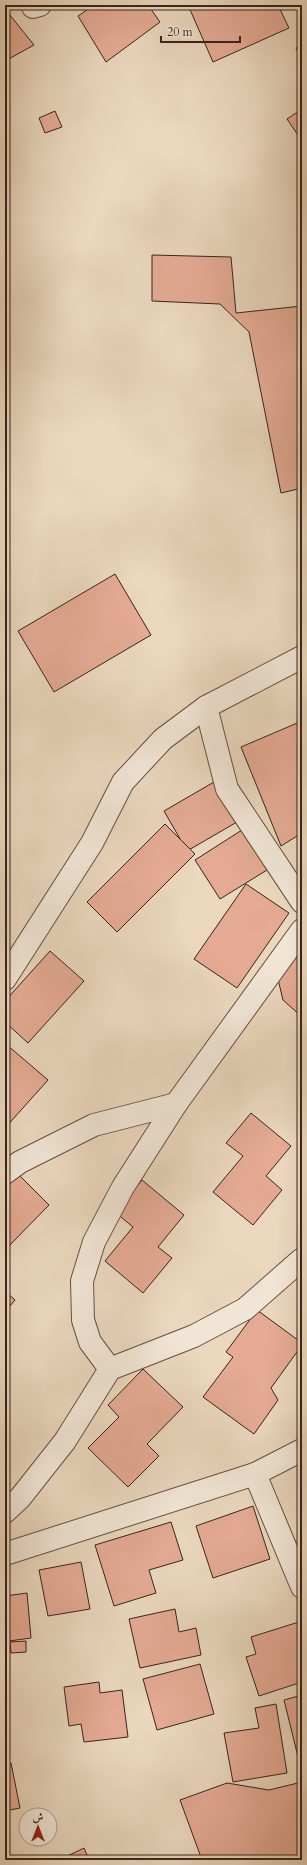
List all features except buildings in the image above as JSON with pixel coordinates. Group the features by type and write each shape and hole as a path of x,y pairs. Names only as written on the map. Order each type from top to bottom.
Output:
{"street":[{"path":"5,979 92,843 123,782 163,739 206,707 302,657"},
{"path":"206,707 227,789 302,902"},
{"path":"110,1369 90,1342 83,1320 82,1281 94,1242 123,1187 176,1104 302,930"},
{"path":"5,1173 20,1162 94,1125 176,1104"},
{"path":"5,1512 20,1498 65,1441 110,1369 194,1336 245,1309 302,1259"},
{"path":"5,1554 255,1474 302,1450"},
{"path":"255,1474 302,1587"}]}
